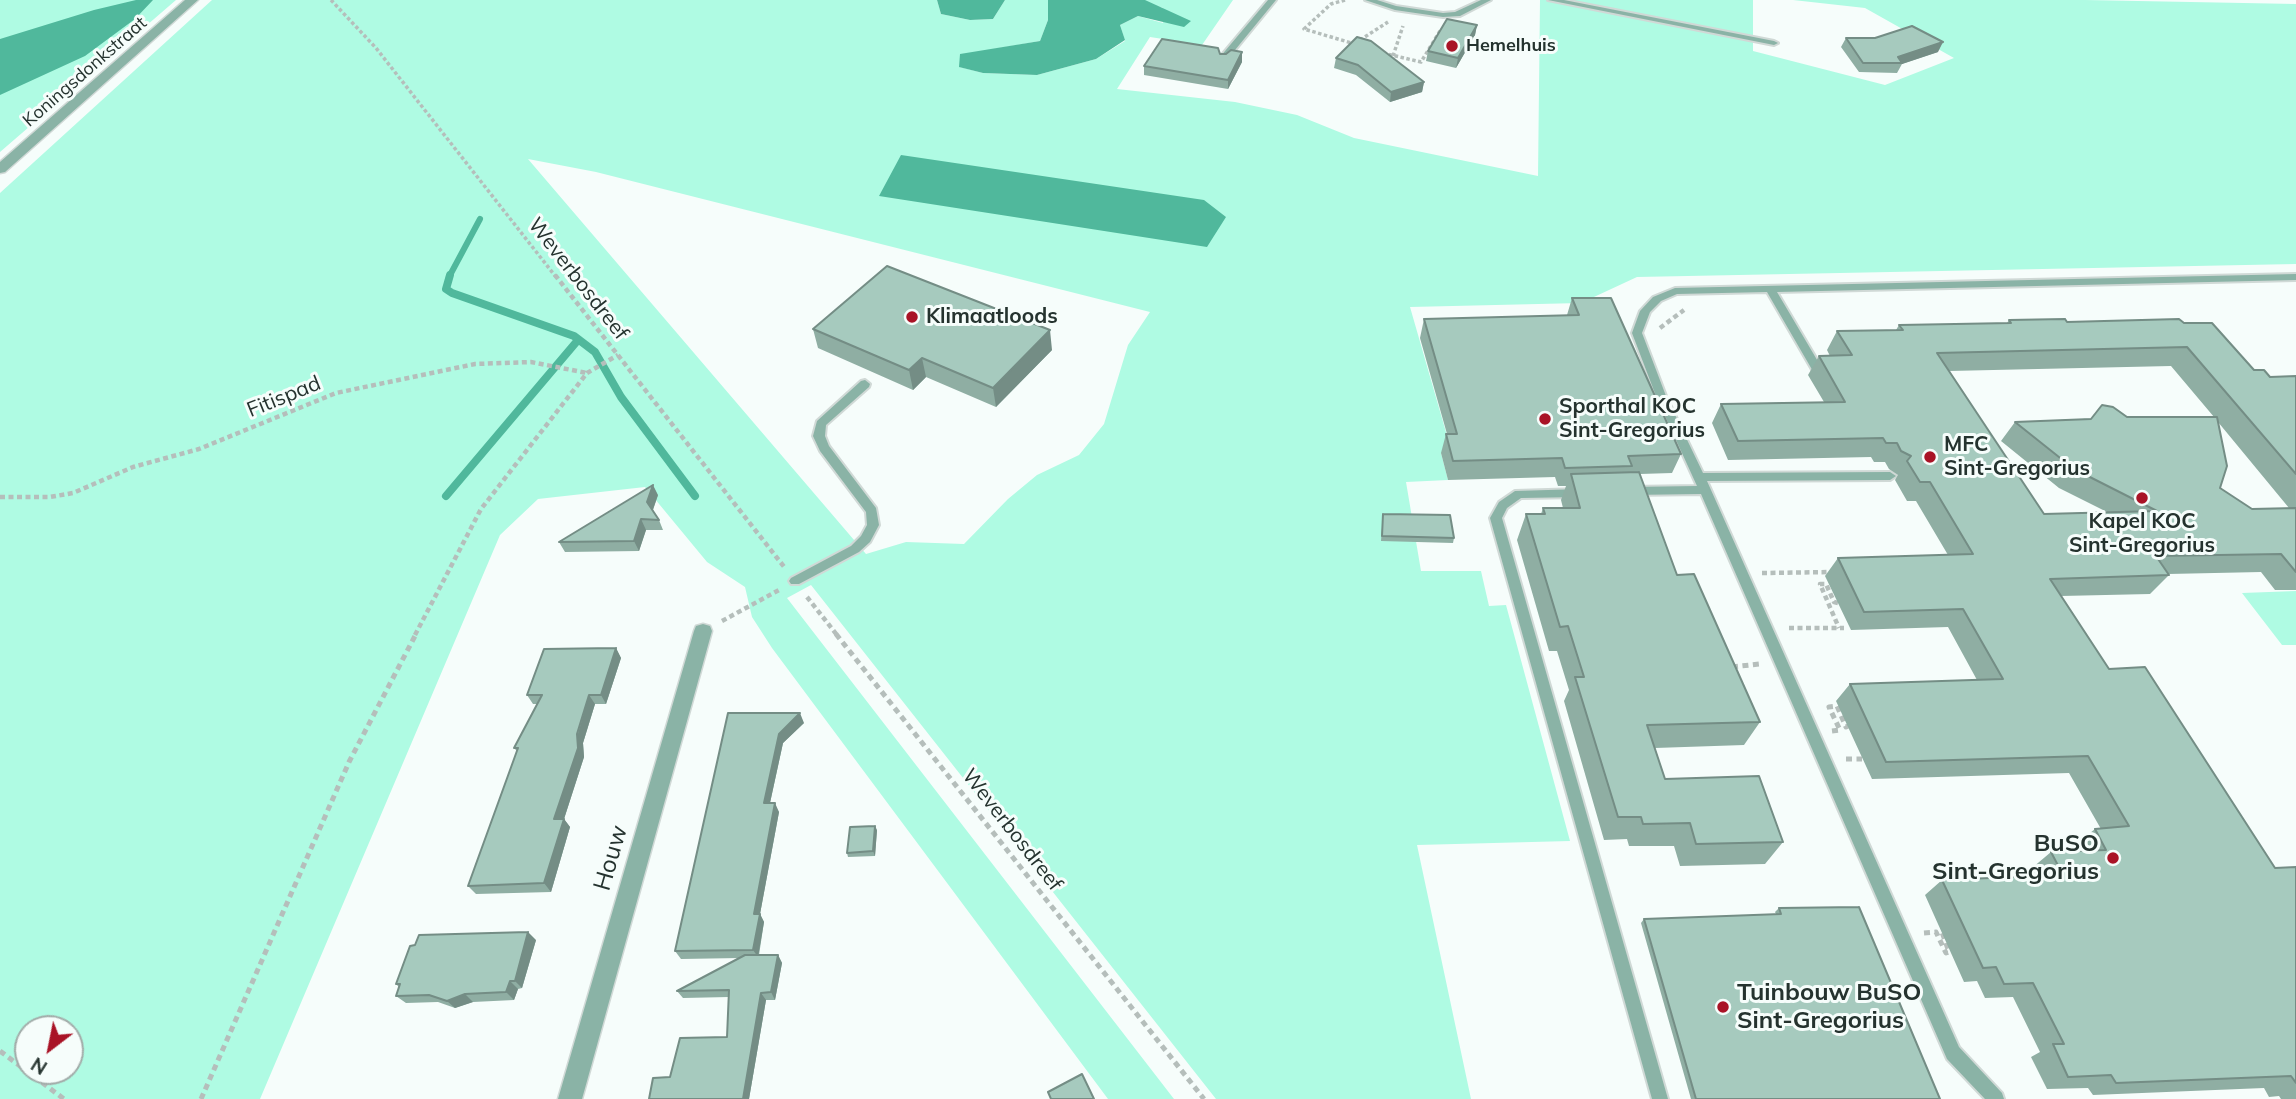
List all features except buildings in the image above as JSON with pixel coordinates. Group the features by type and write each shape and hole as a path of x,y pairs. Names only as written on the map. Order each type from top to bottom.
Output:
{"street":[{"name":"Koningsdonkstraat","path":"0,169 192,0"},
{"name":"Houw","path":"570,1099 703,631"}],"lane":[{"path":"1223,59 1272,0"},
{"path":"1369,0 1408,10 1449,15 1487,0"},
{"path":"1552,0 1774,43"},
{"path":"1996,1099 1953,1053 1702,483 1661,396 1637,333 1641,322 1645,312 1657,299 1675,291 2296,277"},
{"path":"1770,288 1818,370"},
{"path":"795,581 855,549 866,539 873,525 872,511 824,448 818,436 821,424 865,384"},
{"path":"1661,1099 1496,518 1503,505 1519,494 1606,492 1702,483 1890,476"}],"path":[{"name":"Weverbosdreef","path":"331,0 376,48 1204,1099"},
{"path":"1345,0 1331,4 1304,30 1367,48"},
{"path":"1354,44 1408,10"},
{"path":"1393,55 1408,10"},
{"path":"1380,52 1421,62 1449,15"},
{"path":"201,1099 349,762 481,509 587,373 618,355"},
{"name":"Fitispad","path":"0,497 50,497 73,493 133,467 199,449 336,393 475,364 545,364 587,373"},
{"path":"1761,573 1841,571"},
{"path":"703,631 795,581"},
{"path":"1785,628 1842,628 1820,584 1826,584 1834,602 1838,603"},
{"path":"1722,668 1780,661"},
{"path":"1840,730 1829,707 1837,706 1846,727 1848,726"},
{"path":"0,1051 64,1099"}],"shaded area":[{"path":"0,0 176,0 0,152"},
{"path":"136,0 153,0 135,19 85,56 0,95 0,39"},
{"path":"212,0 937,0 941,14 970,20 993,19 1005,0 1048,0 1048,20 1040,41 960,55 960,67 983,73 1037,75 1096,59 1125,41 1120,25 1138,16 1163,23 1163,8 1146,3 1145,0 1233,0 1202,45 1150,37 1117,89 1235,102 1297,115 1354,138 1538,176 1540,0 1753,0 1753,51 1885,85 1954,58 1865,8 1793,0 2085,0 2296,4 2296,264 1637,277 1581,303 1410,307 1452,453 1441,453 1448,480 1406,482 1421,571 1481,571 1489,606 1506,605 1570,841 1417,845 1471,1099 1216,1099 811,585 787,598 1174,1099 1108,1099 772,648 752,617 745,587 707,562 645,487 538,499 500,535 260,1099 0,1099 0,193","holes":["528,159 596,172 1150,312 1128,345 1104,424 1079,455 1037,475 1008,499 964,544 906,542 866,554"]},
{"path":"937,0 1005,0 993,19 970,20 941,14"},
{"path":"1048,0 1145,0 1191,21 1184,27 1138,16 1120,25 1125,40 1096,59 1037,75 983,73 959,67 960,54 1040,41 1048,20"},
{"path":"901,155 1204,200 1226,217 1207,247 879,196"},
{"path":"2296,591 2296,645 2282,645 2242,593"}],"waterway":[{"path":"450,275 480,219"},
{"path":"450,275 446,289 452,293 574,336 595,352 621,397 695,496"},
{"path":"446,496 578,340"}],"place":[{"name":"Hemelhuis","path":"1452,46"},
{"name":"Klimaatloods","path":"912,317"},
{"name":"Sporthal KOC Sint-Gregorius","path":"1545,419"},
{"name":"MFC Sint-Gregorius","path":"1930,457"},
{"name":"Kapel KOC Sint-Gregorius","path":"2142,498"},
{"name":"BuSO Sint-Gregorius","path":"2113,858"},
{"name":"Tuinbouw BuSO Sint-Gregorius","path":"1723,1007"}]}
